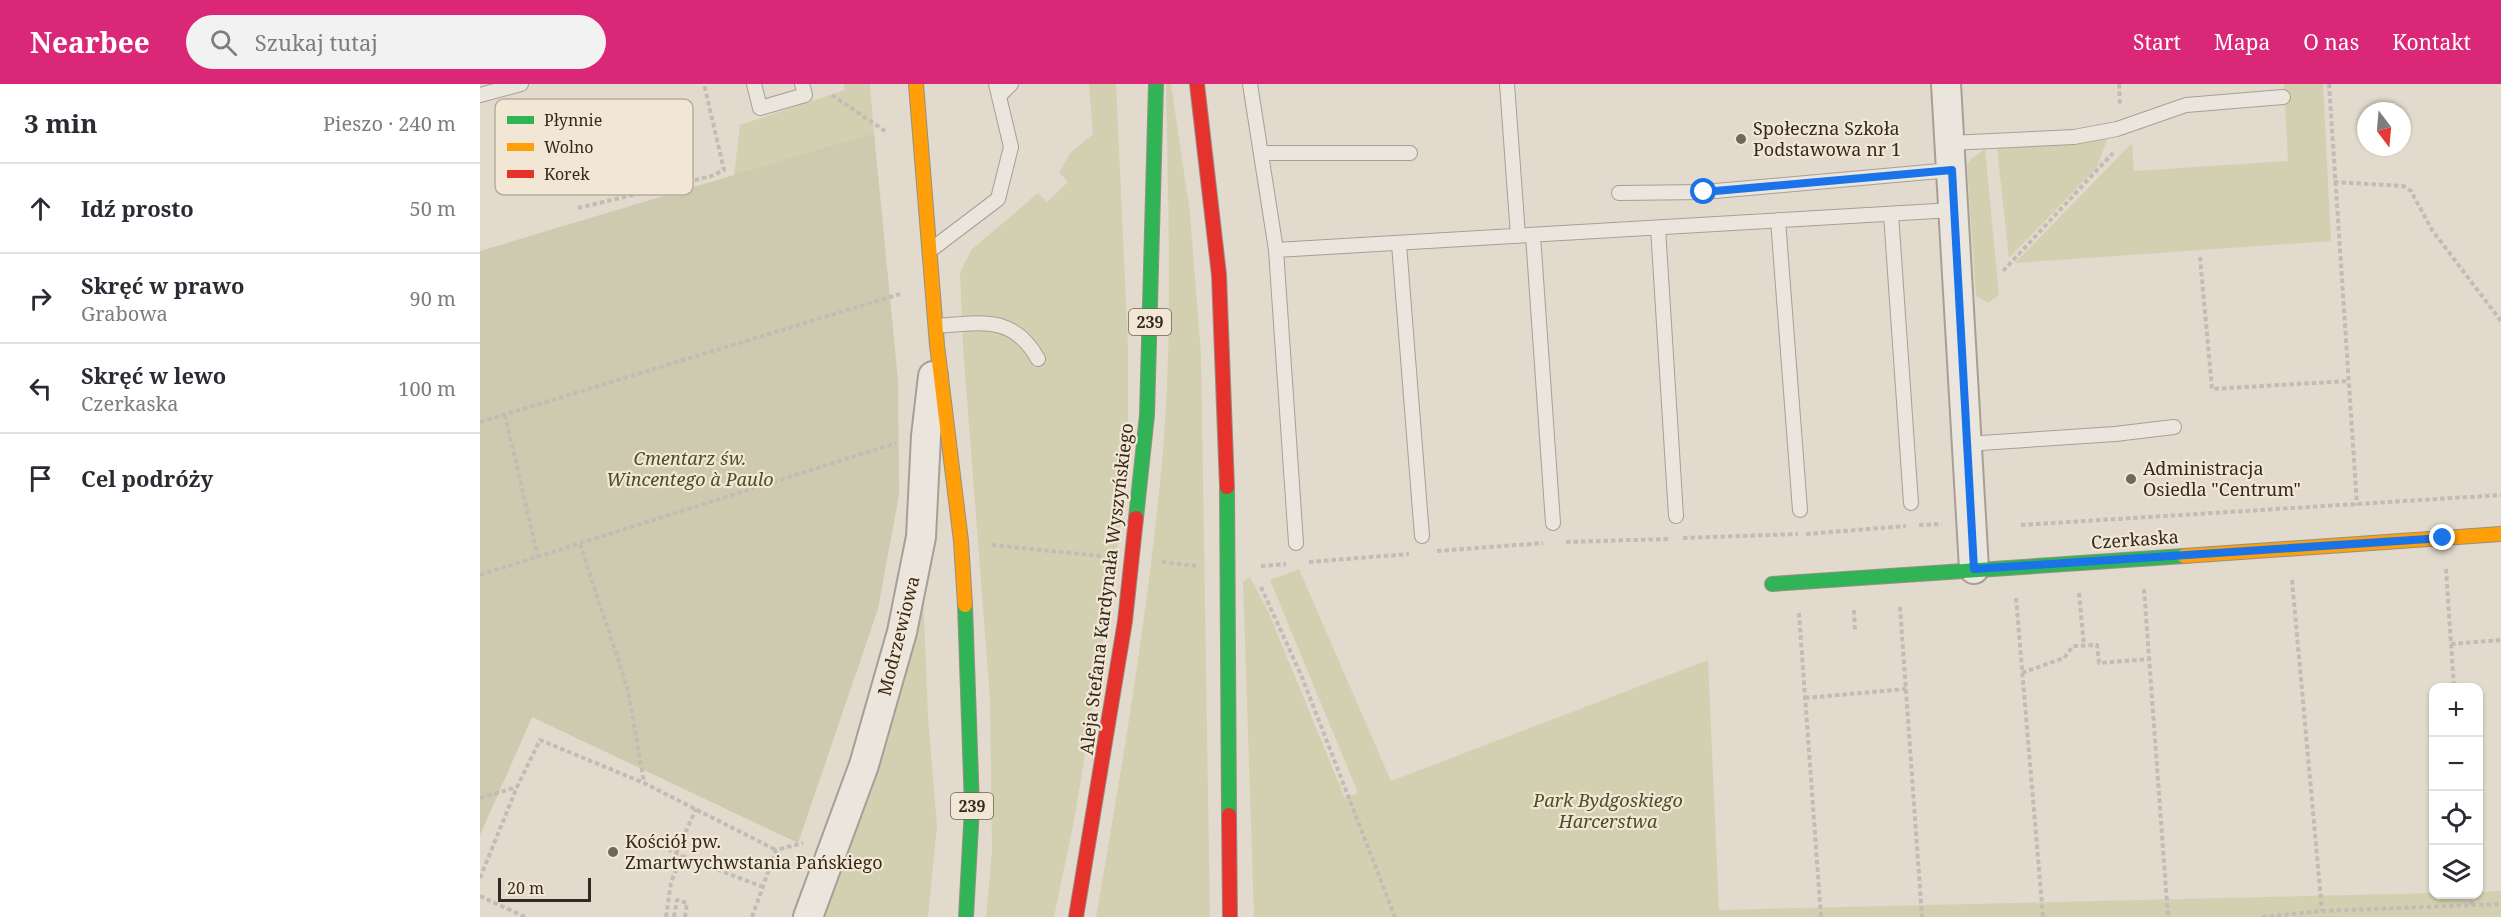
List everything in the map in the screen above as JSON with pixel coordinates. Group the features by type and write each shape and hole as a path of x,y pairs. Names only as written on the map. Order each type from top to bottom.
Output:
{"main road":[{"name":"239","path":"916,84 937,335 961,541 970,694 972,795 966,917"},
{"name":"Aleja Stefana Kardynała Wyszyńskiego","path":"1076,917 1125,621 1147,415 1156,84"},
{"path":"1197,84 1219,274 1228,526 1230,917"},
{"name":"Czerkaska","path":"1772,584 2501,534"}],"street":[{"path":"1946,84 1974,569"},
{"name":"Modrzewiowa","path":"808,917 864,765 902,632 921,537 926,436 937,335"}],"lane":[{"path":"480,94 520,84"},
{"path":"754,84 760,108 805,95 802,84"},
{"path":"930,250 998,200 1011,147 997,90 1011,84"},
{"path":"1250,84 1276,250 1296,543"},
{"path":"1507,84 1518,236"},
{"path":"1619,193 1704,192 1951,157 2121,127 2187,105 2283,97"},
{"path":"1262,153 1410,153"},
{"path":"1276,250 1953,210"},
{"path":"1891,214 1911,503"},
{"path":"1778,220 1800,510"},
{"path":"1658,228 1676,516"},
{"path":"1533,235 1553,523"},
{"path":"1399,244 1422,536"},
{"path":"937,335 984,323 1015,330 1029,342 1038,359"},
{"path":"1966,444 2115,434 2174,427"}],"path":[{"path":"693,181 712,176 724,170 704,84"},
{"path":"2003,271 2121,144 2119,84"},
{"path":"2328,84 2357,505"},
{"path":"831,94 885,131"},
{"path":"2334,182 2403,186 2410,191 2432,230 2501,321"},
{"path":"578,208 632,195"},
{"path":"2200,257 2212,389 2348,381"},
{"path":"480,422 900,294"},
{"path":"505,415 538,557"},
{"path":"480,575 899,442"},
{"path":"2021,525 2501,495"},
{"path":"1560,542 1792,535 1943,524"},
{"path":"961,541 1131,559"},
{"path":"1430,552 1549,542"},
{"path":"580,544 628,690 644,783"},
{"path":"1251,567 1418,553"},
{"path":"1156,562 1201,567"},
{"path":"2446,567 2454,683"},
{"path":"2143,578 2168,917"},
{"path":"2292,578 2322,911"},
{"path":"1257,580 1302,677 1395,917"},
{"path":"2078,582 2084,646"},
{"path":"2015,588 2043,917"},
{"path":"1899,596 1922,917"},
{"path":"1853,600 1855,630"},
{"path":"1798,608 1821,917"},
{"path":"2451,644 2501,640"},
{"path":"2022,673 2064,658 2073,646 2097,645 2099,663 2149,659"},
{"path":"1805,698 1906,689"},
{"path":"480,878 517,787 540,740 644,783 776,850"},
{"path":"480,798 517,787"},
{"path":"676,853 696,808"},
{"path":"669,850 762,886"},
{"path":"666,917 671,882 682,856"},
{"path":"480,896 525,917"},
{"path":"2472,899 2472,905"},
{"path":"674,917 677,900 687,903 685,917"},
{"path":"2262,917 2322,911 2501,904"}],"green space":[{"path":"844,84 870,84 874,133 734,176 740,125 845,90"},
{"path":"1089,84 1116,84 1128,346 1128,450 1122,513 1075,816 1054,917 986,917 992,851 990,699 963,347 960,273 971,250 1038,193 1047,202 1068,182 1059,172 1071,152 1093,134"},
{"path":"1166,84 1171,84 1190,213 1201,354 1210,917 1096,917 1143,626 1163,451 1169,313"},
{"path":"2284,84 2323,84 2331,241 2015,263 2132,143 2134,171 2288,161"},
{"name":"Cmentarz św. Wincentego à Paulo","path":"874,133 898,380 899,495 878,609 798,843 532,717 480,835 480,251 667,195 693,195 693,187"},
{"path":"2108,137 2097,167 2009,258 1997,149"},
{"path":"1985,149 1999,295 1988,303 1976,296 1967,166 1971,159"},
{"name":"Park Bydgoskiego Harcerstwa","path":"1299,569 1391,781 1708,660 1719,910 2429,893 2429,899 2483,899 2483,892 2501,891 2501,917 1254,917 1243,582 1250,577 1268,611 1345,798 1358,793 1270,580"},
{"path":"923,592 928,717 937,826 928,917 823,917 894,714"}],"traffic: fast":[{"path":"1136,518 1147,415 1156,84"},
{"path":"1227,487 1229,815"},
{"path":"1772,584 2184,556"},
{"path":"965,605 972,807 966,917"}],"traffic: slow":[{"path":"916,84 937,345 961,541 965,605"},
{"path":"2184,556 2501,534"}],"traffic: jam":[{"path":"1197,84 1219,275 1227,487"},
{"path":"1076,917 1125,621 1136,518"},
{"path":"1229,815 1230,917"}],"place":[{"name":"Społeczna Szkoła Podstawowa nr 1","path":"1741,139"},
{"name":"Administracja Osiedla \"Centrum\"","path":"2131,479"},
{"name":"Kościół pw. Zmartwychwstania Pańskiego","path":"613,852"}],"route":[{"path":"1704,192 1952,170 1974,569 2443,538"}]}
